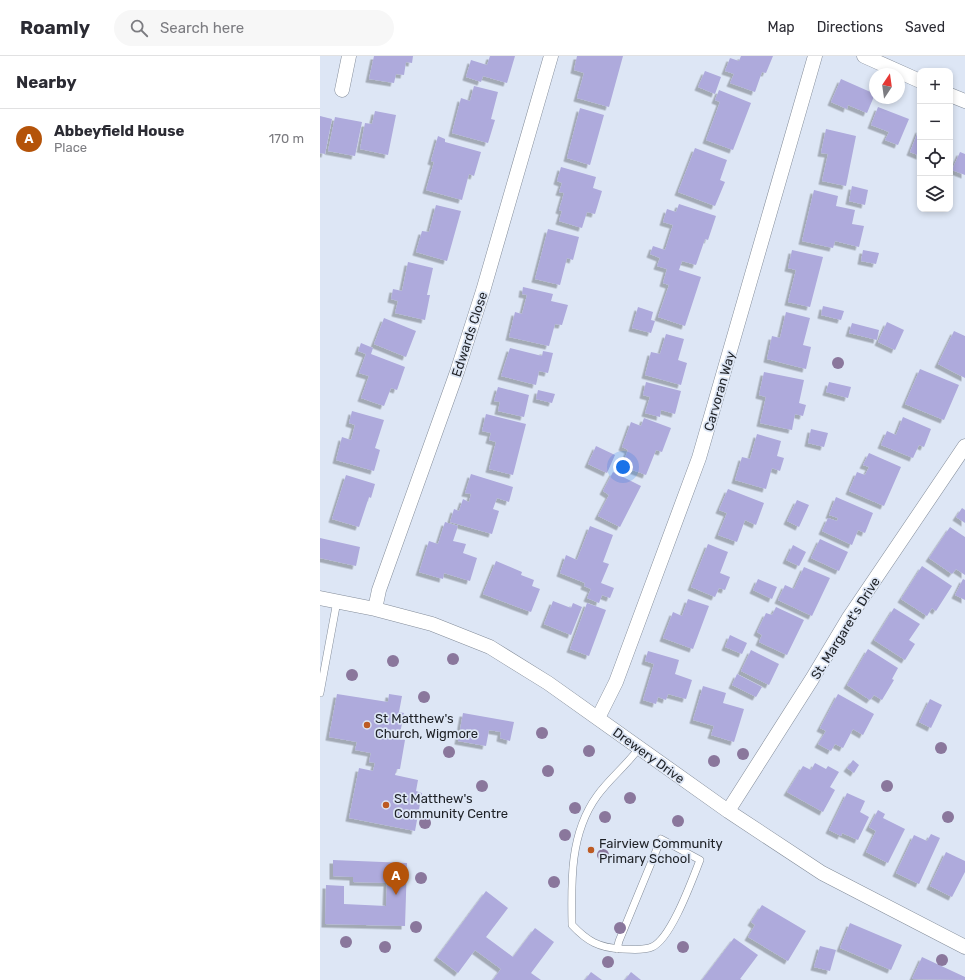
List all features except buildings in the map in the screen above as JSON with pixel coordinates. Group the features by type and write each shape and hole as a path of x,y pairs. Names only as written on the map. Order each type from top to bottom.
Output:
{"street":[{"path":"342,90 349,56"},
{"name":"Edwards Close","path":"375,609 379,590 462,358 551,56"},
{"name":"Carvoran Way","path":"598,718 616,682 701,451 815,56"},
{"path":"864,56 917,80"},
{"path":"953,96 965,101"},
{"name":"St. Margaret's Drive","path":"728,811 766,753 848,619 965,446"},
{"name":"Drewery Drive","path":"320,598 375,609 432,624 490,647 548,683 728,811 822,873 965,947"}],"lane":[{"path":"320,693 337,601"},
{"path":"617,949 661,839 700,860 670,928 661,941 653,947 642,950 610,949 593,943 572,925 571,891 578,833 585,815 598,795 628,764 639,748"}],"place":[{"name":"St Matthew's Church, Wigmore","path":"367,725"},
{"name":"St Matthew's Community Centre","path":"386,805"},
{"name":"Fairview Community Primary School","path":"591,850"},
{"name":"Abbeyfield House","path":"396,895"}]}
